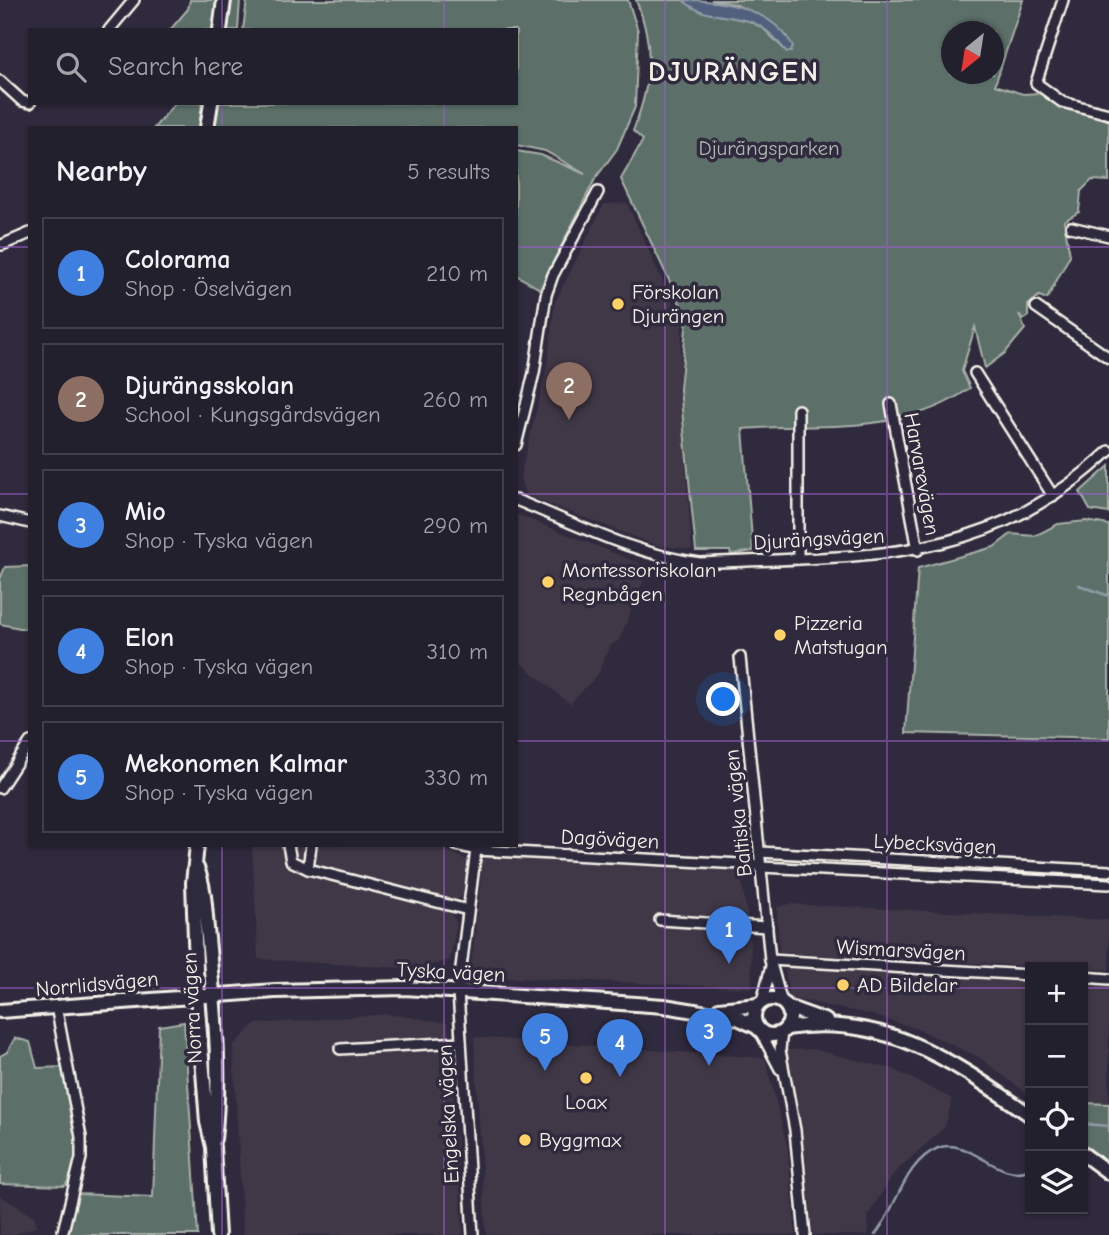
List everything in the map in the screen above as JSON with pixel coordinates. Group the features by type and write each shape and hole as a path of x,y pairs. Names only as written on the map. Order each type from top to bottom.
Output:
{"main road":[{"path":"220,28 224,0"},
{"path":"207,126 211,105"},
{"name":"Norra vägen","path":"197,847 194,883 197,995 207,1122 213,1147"},
{"name":"Norra vägen","path":"197,868 203,883 212,994 216,1122 213,1147 218,1235"},
{"name":"Tyska vägen","path":"197,995 405,988 458,991 701,1010 738,1018 759,1029"},
{"name":"Norrlidsvägen","path":"0,1011 197,995"},
{"path":"839,1024 784,1030 772,1035 759,1029 754,1015 760,1004 772,999 839,1024 892,1036 929,1049 1025,1112"},
{"name":"Tyska vägen","path":"701,1010 760,1004"},
{"path":"784,1030 790,1018 785,1005"},
{"path":"1088,1158 1109,1173"}],"street":[{"path":"111,28 134,0"},
{"path":"1063,0 1036,83 1062,103 1109,114"},
{"path":"0,81 22,101 28,102"},
{"path":"518,437 534,373 546,295 553,275 598,192"},
{"path":"1071,227 1109,236"},
{"path":"2,246 28,234"},
{"path":"1036,307 1109,358"},
{"path":"975,373 1053,496"},
{"name":"Harvarevägen","path":"891,404 918,550"},
{"path":"797,410 798,559"},
{"name":"Djurängsvägen","path":"518,501 652,555 675,560 700,563 798,559 918,550 966,538 1010,520 1053,496 1109,451"},
{"path":"0,516 28,523"},
{"name":"Baltiska vägen","path":"740,657 771,962 785,1005"},
{"path":"0,788 28,745"},
{"path":"288,847 291,862 308,869 468,910"},
{"path":"308,869 310,847"},
{"name":"Dagövägen","path":"464,847 476,850 761,866"},
{"path":"458,991 476,850"},
{"name":"Lybecksvägen","path":"759,852 1109,871"},
{"name":"Lybecksvägen","path":"761,866 1109,884"},
{"path":"660,920 767,927"},
{"name":"Baltiska vägen","path":"760,1004 771,962"},
{"name":"Wismarsvägen","path":"771,962 1025,975"},
{"path":"1088,977 1109,979"},
{"name":"Engelska vägen","path":"458,991 473,1235"},
{"path":"55,1006 81,1137 81,1158 62,1235"},
{"path":"759,1029 784,1077"},
{"path":"784,1030 780,1049 795,1130 805,1235"},
{"path":"340,1049 461,1042"}],"shaded area":[{"path":"627,203 682,324 680,389 692,550 655,545 526,495 520,478 547,366 555,302 604,204"},
{"path":"518,515 649,567 619,640 610,646 598,674 570,704 518,661"},
{"path":"252,847 440,847 467,860 462,897 455,900 450,912 457,923 450,960 416,969 258,959"},
{"path":"483,857 740,871 750,933 752,988 470,976"},
{"path":"788,904 1109,920 1109,970 1088,969 1088,962 1025,962 1025,966 779,953 777,907"},
{"path":"795,966 1025,980 1025,1092 980,1058 918,1029 868,1014 789,998 785,969"},
{"path":"1088,982 1109,983 1109,1104 1088,1103"},
{"path":"388,1014 448,1023 463,1235 243,1235 233,1046 255,1024"},
{"path":"474,1037 765,1058 787,1145 796,1235 486,1235"},
{"path":"812,1049 893,1069 952,1099 945,1127 895,1172 868,1215 868,1235 813,1235 803,1137 786,1050"},
{"path":"0,1196 34,1216 37,1226 13,1235 0,1235"}],"green space":[{"path":"190,0 217,0 213,28 172,28 188,9"},
{"path":"232,0 240,0 238,28 227,28"},
{"path":"247,0 628,0 638,31 635,107 617,149 595,179 540,289 518,276 518,151 541,155 585,174 545,151 518,145 518,126 213,126 215,105 518,105 518,28 243,28"},
{"name":"Djurängsparken","path":"636,0 683,0 700,11 749,21 763,28 787,52 788,37 767,20 735,4 711,0 1023,0 1004,58 1004,21 941,21 941,84 995,84 1023,94 1039,93 1062,107 1109,120 1109,181 1092,180 1081,191 1079,212 1064,221 1070,255 1047,299 1039,296 1028,305 1028,317 1023,320 1019,314 1025,329 1005,353 985,368 975,327 962,371 970,388 918,414 889,420 831,426 743,429 753,551 731,555 730,551 696,551 680,389 687,318 621,179 643,140 633,131 647,82 649,50"},
{"path":"173,105 202,105 199,126 156,126"},
{"path":"1109,466 1109,513 1090,510 1080,492"},
{"path":"1086,521 1109,525 1109,738 906,733 918,568 994,547 1011,534 1035,536 1058,524"},
{"path":"28,566 28,630 0,624 0,579 5,567"},
{"path":"184,1022 198,1235 68,1235 77,1194 153,1197 159,1026"},
{"path":"15,1038 30,1042 37,1068 65,1067 77,1144 72,1173 65,1186 0,1184 0,1056 7,1052"},
{"path":"1088,1103 1109,1104 1109,1166 1088,1150"}],"water":[{"path":"683,0 730,4 759,14 784,33 793,46 791,52 787,52 770,33 754,23 701,11"}],"waterway":[{"path":"1079,585 1109,596"},
{"path":"1088,1124 1109,1126"},
{"path":"875,1235 909,1175 926,1155 938,1148 961,1148 995,1166 1018,1172 1025,1170"}],"place":[{"name":"Förskolan Djurängen","path":"618,304"},
{"name":"Djurängsskolan","path":"569,420"},
{"name":"Montessoriskolan Regnbågen","path":"548,582"},
{"name":"Pizzeria Matstugan","path":"780,635"},
{"name":"Colorama","path":"729,964"},
{"name":"AD Bildelar","path":"843,985"},
{"name":"Mio","path":"709,1066"},
{"name":"Mekonomen Kalmar","path":"545,1071"},
{"name":"Elon","path":"620,1077"},
{"name":"Loax","path":"586,1078"},
{"name":"Byggmax","path":"525,1140"}],"district":[{"name":"DJURÄNGEN","path":"734,71"}]}
